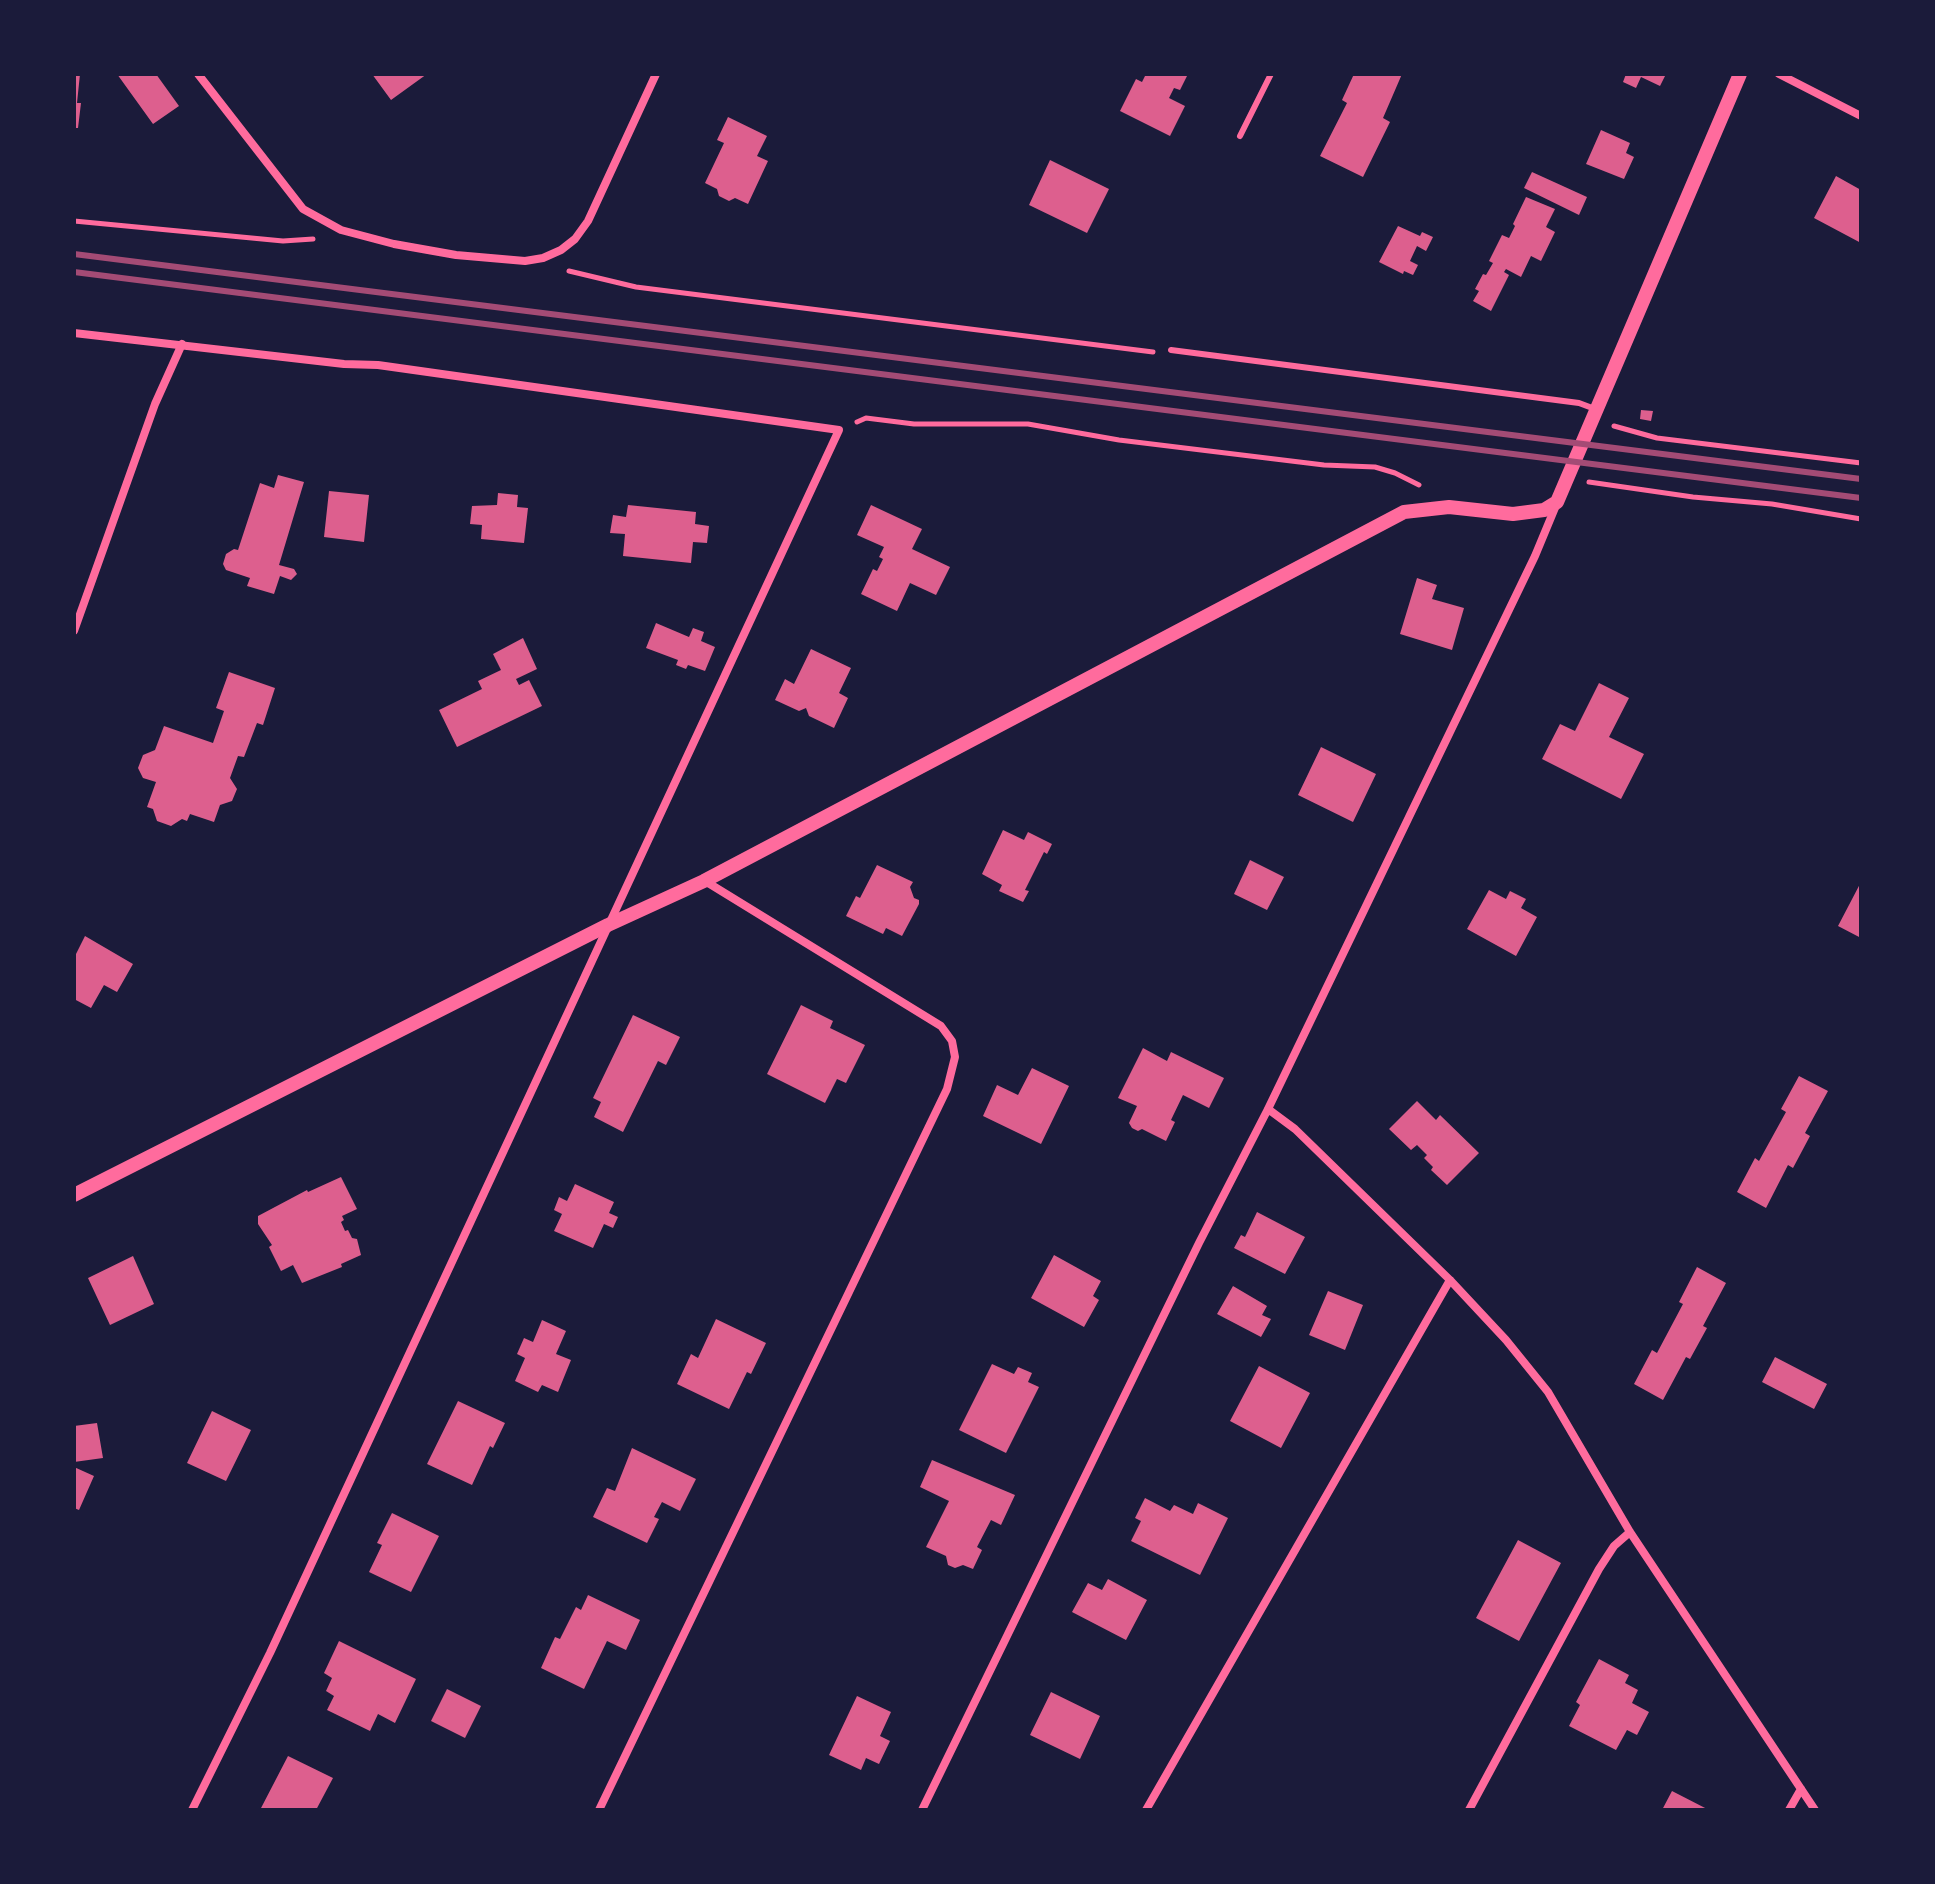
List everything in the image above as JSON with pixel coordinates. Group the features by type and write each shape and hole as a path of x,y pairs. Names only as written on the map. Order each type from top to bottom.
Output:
{"street":[{"path":"198,74 303,209 341,230 358,235 456,255 525,261 553,256 575,239 588,221 656,74"},
{"path":"922,1810 1199,1243 1268,1109 1535,556 1740,74"},
{"path":"1779,74 1861,116"},
{"path":"74,333 431,372 839,430 270,1653 192,1810"},
{"path":"74,631 155,404 182,344"},
{"path":"74,1195 608,925 704,881 1404,512 1449,507 1513,514 1544,510 1557,502"},
{"path":"599,1810 947,1089 955,1057 952,1041 941,1026 704,881"},
{"path":"1268,1109 1295,1129 1450,1280 1506,1340 1548,1392 1630,1532 1815,1810"},
{"path":"1146,1810 1450,1280"},
{"path":"1469,1810 1599,1569 1614,1546 1630,1532"},
{"path":"1789,1810 1801,1789"}],"lane":[{"path":"1240,136 1271,74"},
{"path":"1171,350 1579,403 1597,410"}],"path":[{"path":"74,221 283,241 358,235"},
{"path":"567,271 636,287 1118,348 1154,352 1171,350"},
{"path":"1597,410 1616,429 1657,438 1861,463"},
{"path":"839,430 866,418 914,424 1028,424 1135,442 1324,465 1375,467 1414,482 1449,507"},
{"path":"1567,480 1772,504 1861,519"}],"building":[{"path":"74,74 80,74 78,128 74,128"},
{"path":"117,74 156,74 179,106 153,124"},
{"path":"372,74 427,74 391,100"},
{"path":"1146,74 1188,74 1180,90 1174,88 1169,98 1185,106 1170,136 1120,111 1136,79 1142,82"},
{"path":"1354,74 1402,74 1383,118 1390,122 1363,177 1320,156 1347,103 1342,100"},
{"path":"1626,74 1666,74 1660,86 1641,77 1636,88 1623,82"},
{"path":"728,117 767,136 757,156 768,161 748,204 735,198 729,201 705,183 724,143 717,140"},
{"path":"1601,130 1630,143 1626,153 1634,157 1624,179 1586,164"},
{"path":"1050,160 1109,189 1087,233 1029,205"},
{"path":"1532,172 1587,197 1579,215 1524,188"},
{"path":"1836,176 1861,190 1861,243 1814,218"},
{"path":"1526,197 1555,209 1546,227 1555,232 1541,261 1531,256 1521,277 1506,269 1504,272 1509,275 1491,311 1473,301 1479,291 1475,289 1493,263 1489,261 1502,235 1509,238"},
{"path":"1398,226 1420,236 1422,232 1433,237 1426,251 1417,246 1410,261 1418,265 1413,275 1404,271 1403,274 1379,262"},
{"path":"1641,410 1653,411 1651,421 1640,419"},
{"path":"278,475 304,482 279,565 294,569 297,574 291,580 280,576 274,594 247,586 250,578 226,570 223,564 226,554 238,550 260,483 274,488"},
{"path":"329,491 369,495 364,542 324,537"},
{"path":"498,493 518,495 517,507 528,508 524,543 481,539 482,525 470,524 472,506 497,505"},
{"path":"628,505 696,512 695,524 709,526 707,543 693,542 691,563 623,556 625,534 610,533 613,515 626,517"},
{"path":"871,505 922,529 912,549 950,567 936,595 910,583 897,611 861,594 873,569 877,571 883,559 879,557 884,547 857,535"},
{"path":"1417,578 1437,585 1432,599 1464,608 1452,650 1400,634"},
{"path":"656,623 689,637 693,628 704,632 701,641 715,647 705,671 688,665 686,669 676,665 678,660 646,648"},
{"path":"523,638 537,669 516,679 519,685 529,680 542,706 457,747 439,710 482,689 478,681 501,670 493,654"},
{"path":"811,649 851,668 839,693 848,698 834,728 809,716 806,708 799,711 775,700 785,679 794,684"},
{"path":"229,672 275,688 263,725 257,723 244,757 238,756 230,778 237,789 232,801 220,805 214,822 190,814 187,821 182,819 171,826 157,821 153,809 147,807 156,782 143,778 138,768 143,755 155,750 164,726 213,743 224,711 216,708"},
{"path":"1599,683 1629,698 1609,737 1644,754 1621,799 1542,759 1560,724 1575,731"},
{"path":"1321,747 1376,774 1353,822 1298,795"},
{"path":"1003,830 1024,840 1028,832 1052,844 1047,854 1044,852 1025,890 1029,891 1023,902 999,891 1002,885 982,874"},
{"path":"1250,860 1284,877 1267,910 1234,894"},
{"path":"877,865 913,882 910,887 919,904 902,936 886,928 883,934 846,916 856,896 860,898"},
{"path":"1861,882 1861,938 1838,926"},
{"path":"1489,890 1506,899 1510,891 1526,899 1521,908 1537,917 1516,956 1467,929"},
{"path":"85,936 133,964 117,992 104,985 91,1008 74,999 74,952 76,954"},
{"path":"801,1005 833,1021 830,1028 865,1045 846,1083 837,1079 825,1103 767,1074"},
{"path":"633,1015 680,1037 666,1065 658,1061 623,1132 594,1117 601,1102 593,1098"},
{"path":"1143,1048 1167,1061 1171,1052 1224,1078 1209,1108 1183,1095 1171,1120 1175,1122 1166,1141 1142,1129 1132,1128 1129,1123 1137,1106 1118,1098"},
{"path":"1032,1068 1069,1086 1041,1144 983,1116 997,1085 1018,1095"},
{"path":"1799,1076 1828,1091 1805,1133 1810,1136 1793,1168 1788,1165 1766,1208 1737,1192 1755,1158 1759,1161 1786,1112 1781,1109"},
{"path":"1417,1101 1436,1120 1440,1115 1479,1153 1447,1185 1431,1170 1433,1167 1424,1158 1427,1155 1417,1145 1411,1150 1389,1129"},
{"path":"341,1177 357,1209 342,1216 344,1220 341,1222 345,1231 348,1230 352,1238 357,1239 361,1255 341,1264 342,1267 302,1283 293,1265 281,1271 269,1247 272,1245 258,1224 258,1216 307,1190"},
{"path":"575,1184 614,1202 609,1213 618,1217 613,1228 604,1224 593,1248 554,1231 562,1214 554,1210 559,1197 567,1201"},
{"path":"1257,1212 1305,1237 1285,1274 1234,1248 1241,1235 1245,1237"},
{"path":"1054,1255 1101,1281 1093,1296 1099,1300 1084,1327 1031,1298"},
{"path":"133,1256 154,1304 110,1325 88,1278"},
{"path":"1697,1267 1726,1283 1703,1326 1707,1328 1690,1359 1686,1357 1663,1400 1634,1384 1652,1350 1657,1353 1683,1304 1679,1302"},
{"path":"1233,1286 1267,1306 1262,1315 1271,1319 1261,1337 1217,1314"},
{"path":"1328,1291 1363,1305 1345,1350 1309,1335"},
{"path":"716,1319 766,1343 729,1409 677,1384 691,1354 698,1358"},
{"path":"542,1320 566,1331 556,1354 571,1360 558,1392 542,1385 538,1392 515,1381 525,1358 517,1354 524,1338 533,1342"},
{"path":"1775,1357 1827,1384 1814,1409 1762,1382"},
{"path":"992,1364 1014,1374 1018,1367 1032,1373 1028,1382 1039,1387 1006,1453 959,1430"},
{"path":"1259,1366 1310,1393 1281,1448 1230,1421"},
{"path":"458,1401 505,1423 493,1448 490,1446 472,1485 427,1464"},
{"path":"212,1411 251,1430 226,1481 187,1463"},
{"path":"97,1423 103,1458 74,1462 74,1426"},
{"path":"632,1448 696,1479 680,1511 662,1502 654,1517 659,1519 647,1543 593,1517 607,1488 615,1491"},
{"path":"932,1460 1015,1495 1001,1525 991,1520 977,1547 982,1550 973,1569 948,1565 946,1556 926,1547 949,1501 920,1487"},
{"path":"74,1467 94,1476 79,1510 74,1508"},
{"path":"1145,1498 1170,1511 1174,1505 1193,1514 1198,1503 1228,1518 1200,1575 1131,1541 1141,1521 1135,1518"},
{"path":"392,1513 439,1536 411,1592 369,1572 382,1545 377,1543"},
{"path":"1518,1540 1561,1563 1519,1641 1476,1618"},
{"path":"1108,1579 1147,1600 1126,1640 1072,1612 1088,1583 1102,1590"},
{"path":"588,1595 640,1620 626,1650 607,1641 584,1689 541,1668 555,1637 560,1639 576,1607 581,1610"},
{"path":"339,1641 416,1679 395,1723 378,1714 370,1731 327,1710 334,1696 326,1691 332,1678 324,1673"},
{"path":"1599,1659 1629,1675 1625,1683 1638,1690 1632,1703 1649,1712 1637,1735 1627,1730 1616,1750 1569,1726 1580,1705 1576,1702"},
{"path":"447,1689 481,1706 465,1738 431,1721"},
{"path":"1051,1692 1100,1716 1080,1759 1030,1735"},
{"path":"857,1696 891,1712 880,1736 890,1741 879,1764 866,1758 861,1770 829,1755"},
{"path":"288,1756 333,1778 316,1810 260,1810"},
{"path":"1672,1791 1709,1810 1662,1810"}],"railway":[{"path":"74,254 1861,479"},
{"path":"74,272 1861,498"}]}
